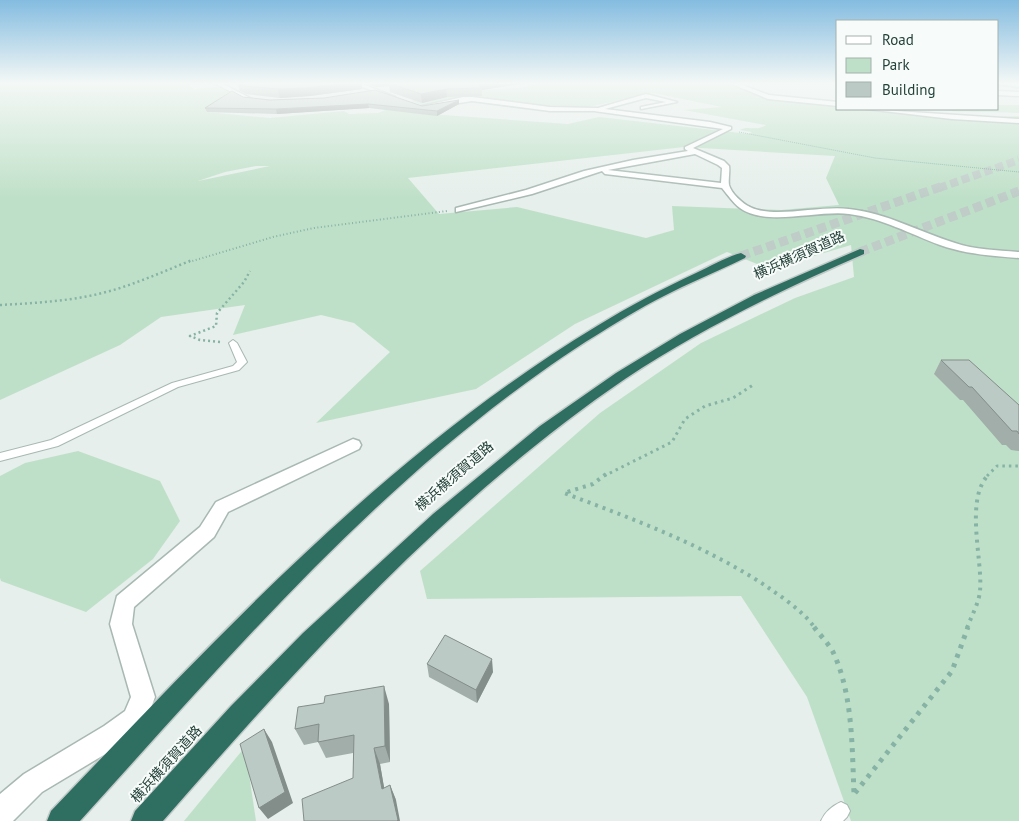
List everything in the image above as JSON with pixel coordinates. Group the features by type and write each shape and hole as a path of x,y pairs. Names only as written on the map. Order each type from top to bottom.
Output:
{"highway":[{"name":"横浜横須賀道路","path":"145,821 254,698 336,616 424,532 513,454 661,350 735,309 797,278 860,252"},
{"name":"横浜横須賀道路","path":"61,821 284,586 372,502 452,433 538,368 618,316 669,288 741,256"}],"street":[{"path":"686,121 728,128 687,148 720,163 726,168 725,186 741,206 751,211 772,214 847,211 889,220 944,243 981,253 1019,254"},
{"path":"459,210 529,192 594,170 695,152"},
{"path":"594,170 725,186"},
{"path":"0,816 6,807 33,783 113,735 134,720 143,697 121,624 124,603 207,532 222,507 353,445"}],"lane":[{"path":"0,457 54,443 175,385 236,368 242,362 233,343"}],"path":[{"path":"744,133 875,158 1019,172"},
{"path":"0,305 47,303 108,292 137,283 198,258 273,237 314,228 459,210"},
{"path":"233,343 200,340 190,336 216,326 217,312 228,303 233,293 245,282 250,271"},
{"path":"753,385 732,398 704,406 685,419 672,442 606,474 593,484 564,494 637,520 698,549 763,583 805,616 832,650 845,690 852,740 854,794"},
{"path":"837,818 952,671 980,592 976,508 983,480 997,466 1019,466"}],"green space":[{"path":"0,121 531,121 568,124 580,121 637,121 749,134 752,132 740,130 759,128 766,125 746,121 1019,121 1019,821 851,821 807,697 741,596 427,599 420,571 600,413 701,343 795,298 854,277 851,245 770,269 727,252 575,324 476,389 316,423 390,352 354,323 321,315 233,335 245,305 161,317 120,345 0,400","holes":["684,147 835,156 826,178 839,205 781,210 672,206 674,230 646,238 517,207 439,214 408,178","256,166 270,166 198,181 225,172"]},
{"path":"78,451 160,481 180,521 153,559 86,612 1,581 0,578 0,476 25,463"},
{"path":"245,747 256,821 184,821"}],"building":[{"path":"941,360 969,360 1019,405 1019,434 1017,431 1012,431 972,387 969,387"},
{"path":"445,635 492,659 476,690 427,664"},
{"path":"384,686 385,746 374,748 382,789 390,785 398,820 304,821 302,799 353,778 354,735 318,742 319,724 295,729 298,707 324,703 325,696"},
{"path":"264,729 285,792 259,808 240,744"}],"tunnel":[{"path":"939,188 1019,160"},
{"path":"741,256 943,186"},
{"path":"860,252 1019,191"}]}
